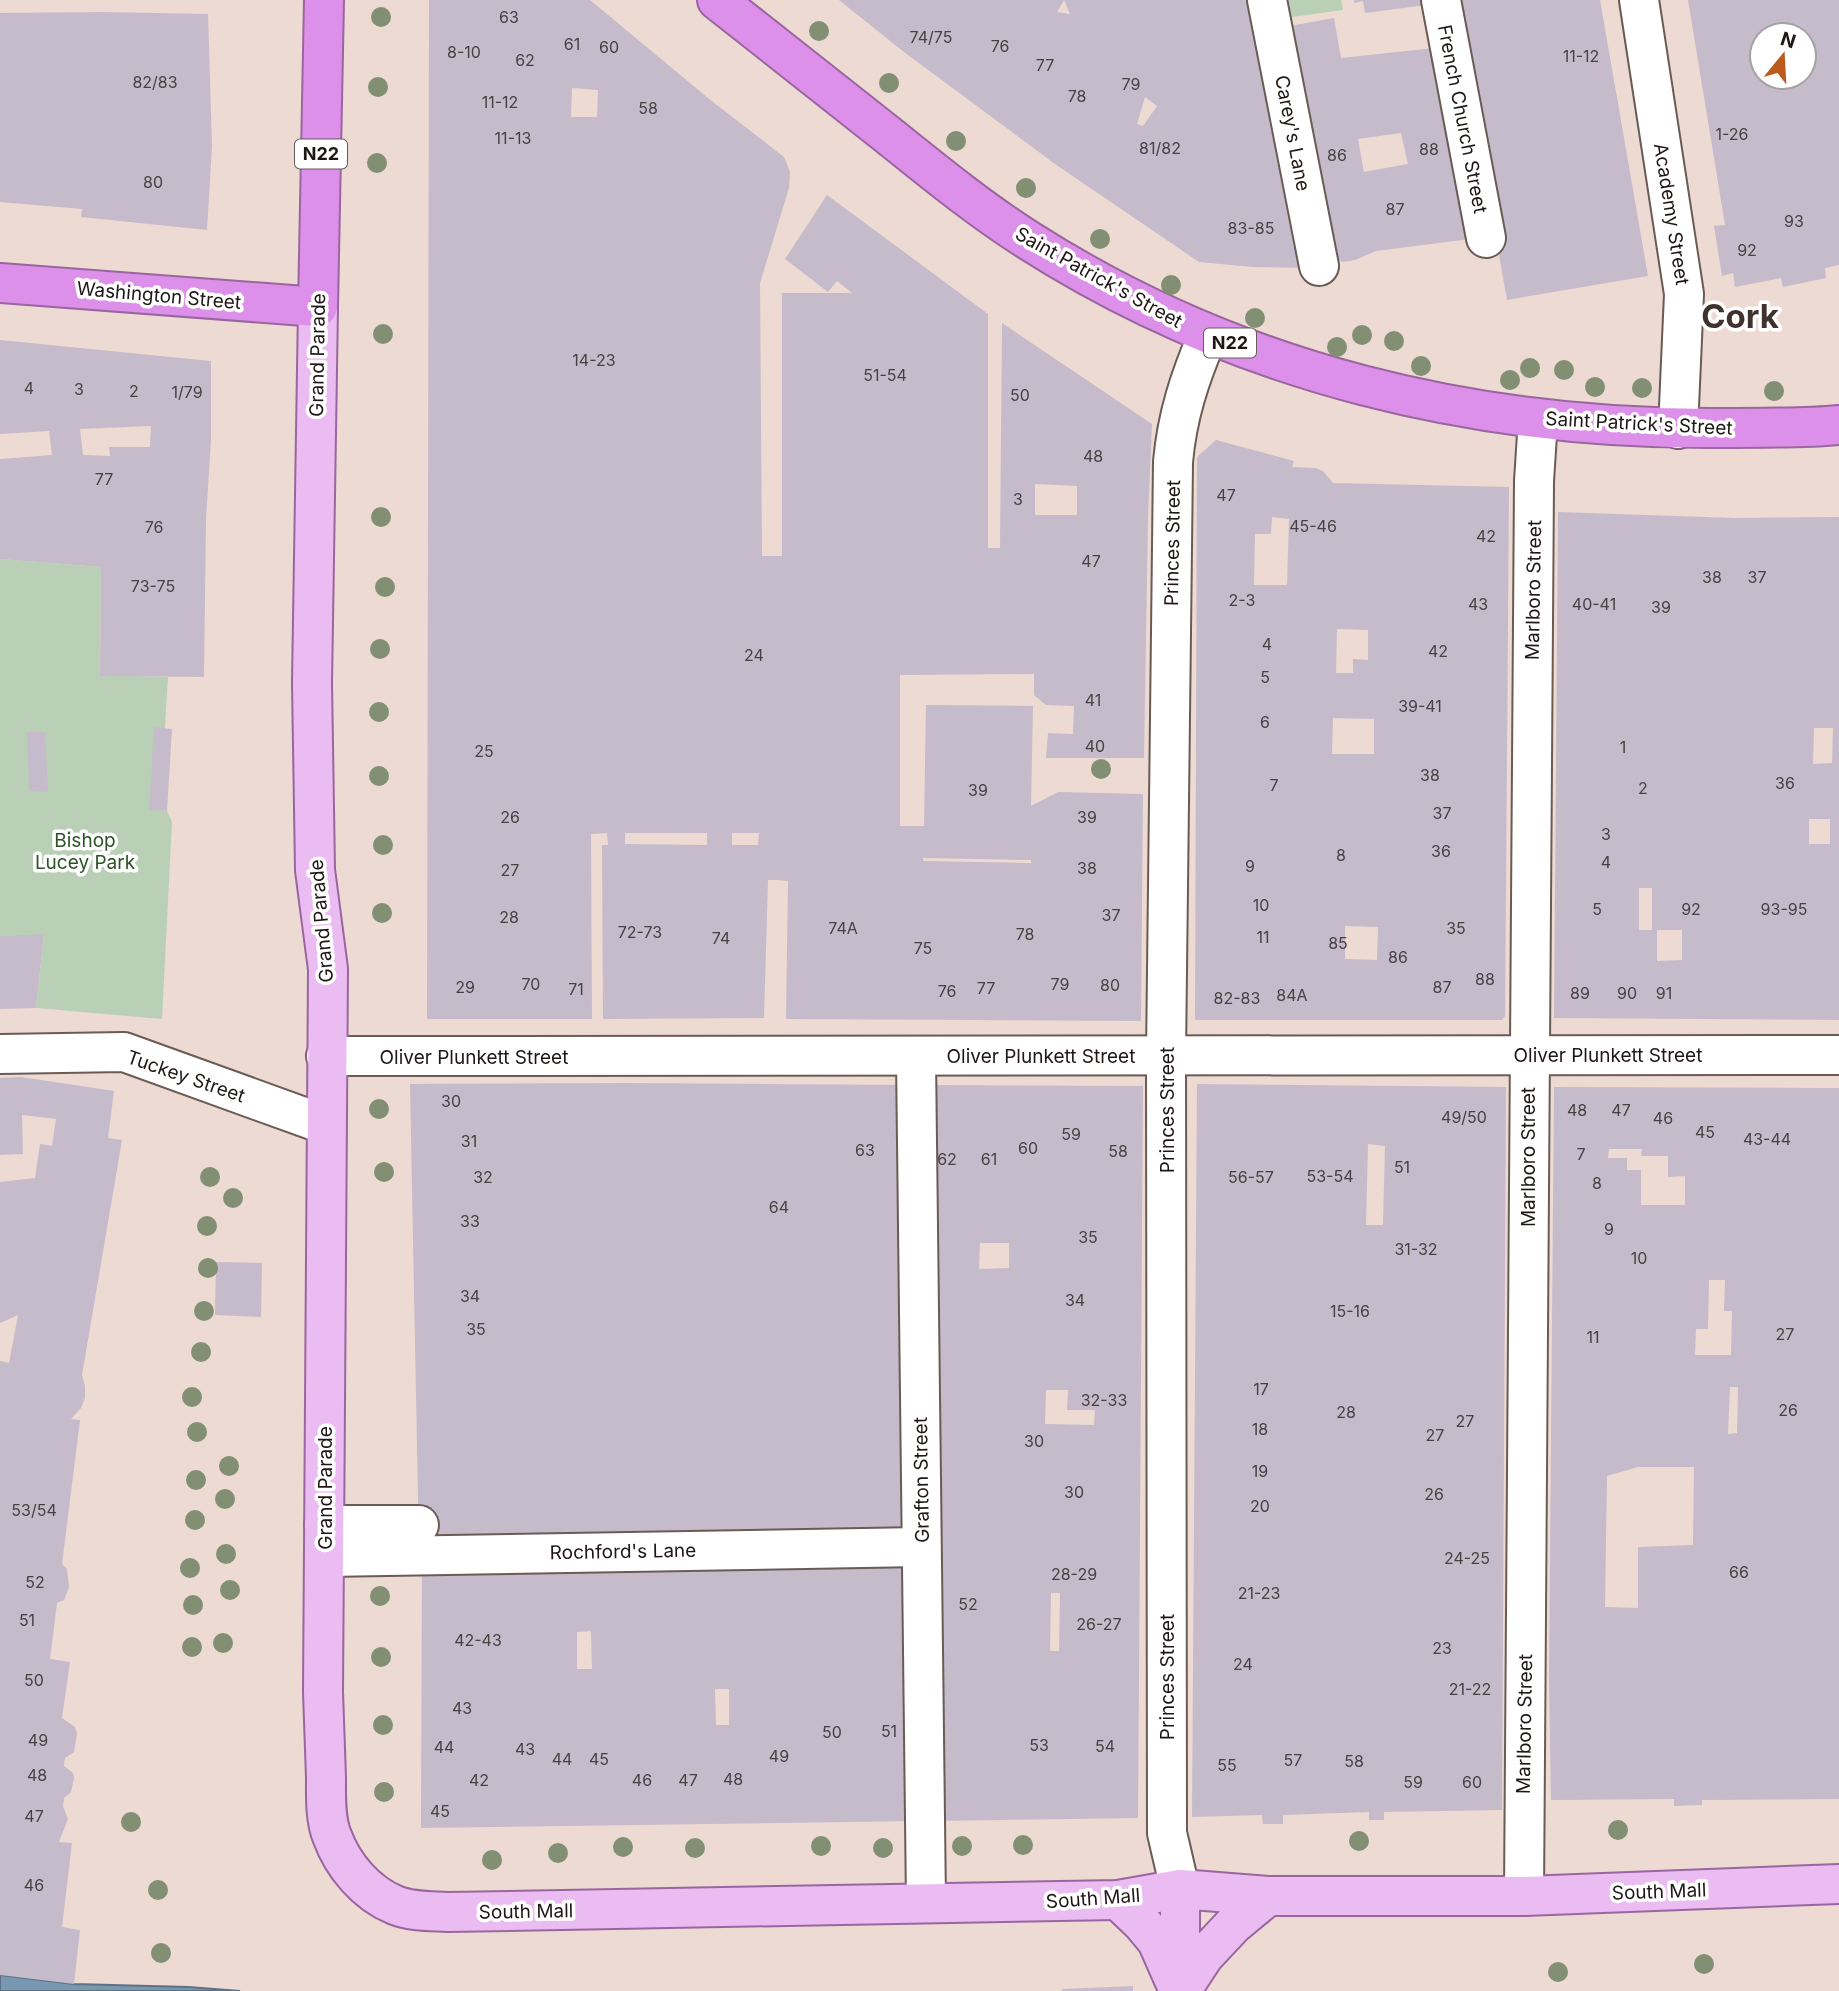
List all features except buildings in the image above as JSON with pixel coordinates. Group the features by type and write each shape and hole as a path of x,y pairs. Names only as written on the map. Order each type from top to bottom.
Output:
{"highway":[{"name":"Grand Parade","path":"318,307 324,0"},
{"name":"Saint Patrick's Street","path":"717,0 976,206 1078,270 1142,305 1267,358 1387,393 1538,419 1678,429 1839,425"},
{"name":"Washington Street","path":"0,283 318,307"}],"main road":[{"name":"Grand Parade","path":"318,307 312,683 315,870 328,969 323,1692 327,1802 331,1834 342,1858 356,1877"},
{"name":"South Mall","path":"356,1877 380,1897 396,1905 414,1910 448,1912 1118,1900 1180,1889 1268,1896 1524,1896 1839,1884"},
{"path":"1180,1889 1180,1991"},
{"path":"1180,1991 1204,1956 1234,1924 1268,1896"},
{"path":"1118,1900 1157,1941 1180,1991"}],"street":[{"name":"Carey's Lane","path":"1267,0 1319,266"},
{"name":"French Church Street","path":"1441,0 1486,239"},
{"name":"Academy Street","path":"1639,0 1684,294 1678,429"},
{"name":"Princes Street","path":"1180,1889 1167,1833 1166,1056 1173,462 1181,405 1208,335"},
{"name":"Marlboro Street","path":"1524,1896 1534,481 1538,419"},
{"name":"Tuckey Street","path":"0,1054 124,1052 326,1125"},
{"name":"Oliver Plunkett Street","path":"327,1056 1839,1055"},
{"name":"Grafton Street","path":"916,1057 926,1903"},
{"path":"324,1541 419,1525"},
{"name":"Rochford's Lane","path":"324,1541 921,1547"}],"green space":[{"path":"1281,0 1341,0 1343,10 1285,18"},
{"name":"Bishop Lucey Park","path":"0,559 101,567 100,675 168,677 160,810 167,811 172,822 162,1019 36,1008 44,935 0,936"}],"water":[{"path":"0,1975 74,1984 240,1991 0,1991"}],"district":[{"name":"Cork","path":"1740,316"}]}
